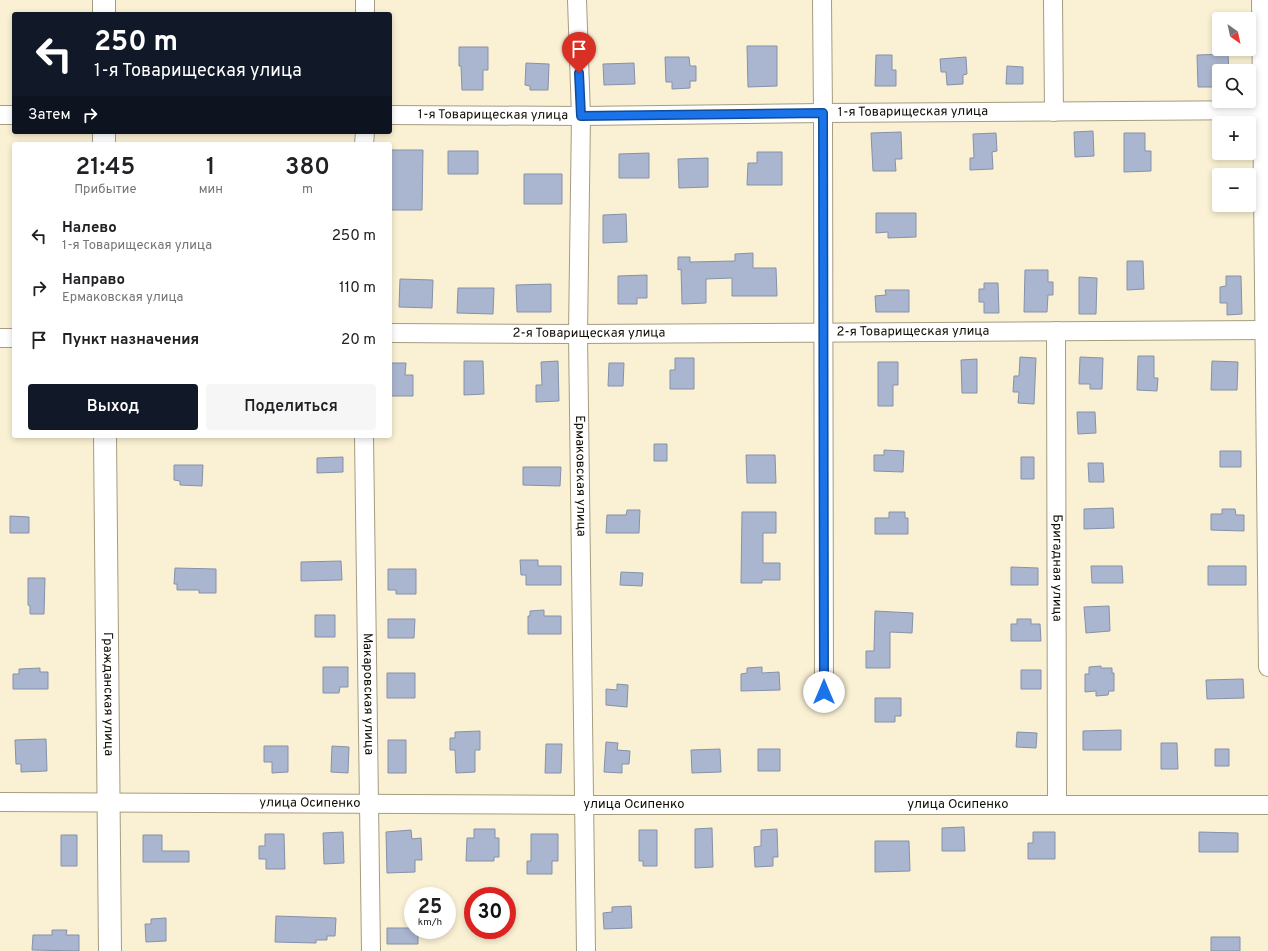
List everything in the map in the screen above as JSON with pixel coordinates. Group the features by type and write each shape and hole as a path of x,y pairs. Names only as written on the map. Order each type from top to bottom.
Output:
{"main road":[{"path":"104,0 104,12"},
{"name":"Гражданская улица","path":"106,438 110,951"}],"street":[{"path":"364,0 365,12"},
{"name":"Ермаковская улица","path":"577,0 581,116 578,334 586,951"},
{"path":"822,0 824,692"},
{"path":"1052,0 1054,112"},
{"path":"1261,0 1265,110 1268,667"},
{"name":"1-я Товарищеская улица","path":"392,115 581,116 1265,110"},
{"path":"0,115 12,115"},
{"name":"2-я Товарищеская улица","path":"392,333 578,334 1266,330"},
{"name":"Бригадная улица","path":"1056,331 1057,805"},
{"path":"0,338 12,338"},
{"name":"Макаровская улица","path":"364,438 371,951"},
{"name":"улица Осипенко","path":"0,802 584,805 1268,805"}],"building":[{"path":"747,46 777,46 777,86 748,87"},
{"path":"459,47 488,47 488,70 483,70 483,90 462,90 461,66 459,66"},
{"path":"876,55 892,55 892,70 896,70 896,86 875,86"},
{"path":"1197,55 1228,56 1229,64 1212,64 1212,87 1198,87"},
{"path":"665,57 689,57 690,66 696,66 696,81 690,81 690,88 672,89 672,82 666,82"},
{"path":"966,57 967,74 963,75 963,84 947,85 946,72 941,72 940,59"},
{"path":"526,63 549,64 548,90 530,90 530,86 525,85"},
{"path":"634,63 635,84 604,85 603,64"},
{"path":"1007,66 1023,67 1023,84 1006,84"},
{"path":"1093,131 1094,156 1075,157 1074,132"},
{"path":"901,132 902,159 895,159 896,171 873,171 871,133"},
{"path":"996,133 997,151 992,152 993,169 970,170 970,158 974,158 973,134"},
{"path":"1124,133 1145,133 1145,151 1151,151 1151,171 1124,172"},
{"path":"392,150 423,150 422,210 392,210"},
{"path":"448,151 478,151 478,174 448,174"},
{"path":"757,152 782,152 782,185 747,185 748,163 757,163"},
{"path":"649,153 649,178 619,178 619,154"},
{"path":"708,158 708,187 679,188 678,159"},
{"path":"524,174 562,174 562,204 524,204"},
{"path":"876,213 916,213 916,237 888,238 888,232 876,233"},
{"path":"626,214 627,242 603,243 603,215"},
{"path":"753,253 753,268 776,268 777,296 732,296 732,278 706,279 706,303 682,304 681,269 678,270 678,257 690,257 690,262 735,261 735,254"},
{"path":"1127,261 1143,261 1144,289 1127,290"},
{"path":"1025,270 1048,270 1048,282 1053,282 1053,295 1048,295 1047,312 1024,312"},
{"path":"647,275 647,298 637,298 637,304 618,304 618,276"},
{"path":"1226,276 1241,276 1242,314 1227,315 1227,303 1220,303 1220,287 1226,286"},
{"path":"1079,277 1097,278 1096,314 1079,314"},
{"path":"400,279 433,280 432,308 399,307"},
{"path":"984,283 998,283 999,313 984,313 984,302 979,302 979,289 984,289"},
{"path":"551,284 551,312 517,312 516,285"},
{"path":"458,288 494,288 493,314 457,313"},
{"path":"885,290 909,290 909,312 876,312 875,296 886,295"},
{"path":"1138,356 1154,356 1154,378 1158,378 1157,391 1137,390"},
{"path":"1020,357 1036,358 1034,404 1018,403 1019,392 1013,392 1014,376 1019,376"},
{"path":"1080,357 1103,358 1102,389 1090,389 1090,384 1079,384"},
{"path":"675,358 694,358 694,389 670,389 670,370 675,370"},
{"path":"977,359 977,393 962,393 961,360"},
{"path":"464,361 483,361 484,394 464,395"},
{"path":"558,361 559,401 536,402 536,385 542,385 541,362"},
{"path":"1212,361 1238,362 1237,390 1211,390"},
{"path":"878,362 898,362 898,385 893,385 893,406 878,406"},
{"path":"392,363 406,363 405,375 413,375 413,396 392,396"},
{"path":"609,363 624,363 623,386 608,386"},
{"path":"1077,412 1095,412 1096,433 1078,434"},
{"path":"654,444 667,444 667,461 654,461"},
{"path":"884,450 904,451 903,472 874,471 874,455 884,455"},
{"path":"1220,451 1241,451 1241,467 1220,467"},
{"path":"746,455 775,455 776,483 747,483"},
{"path":"343,457 343,472 317,473 317,458"},
{"path":"1021,457 1034,457 1034,479 1021,479"},
{"path":"1088,463 1103,463 1104,482 1089,482"},
{"path":"174,465 203,465 202,486 180,485 180,481 174,480"},
{"path":"523,467 561,467 560,486 523,485"},
{"path":"1113,508 1114,528 1084,529 1084,509"},
{"path":"1222,509 1235,509 1236,515 1244,515 1244,531 1211,530 1211,514 1222,514"},
{"path":"627,510 640,510 639,533 606,533 607,515 626,515"},
{"path":"742,512 776,512 776,533 763,533 763,563 780,563 780,580 762,580 762,583 741,583"},
{"path":"889,512 905,512 905,518 908,518 908,534 875,534 875,518 889,518"},
{"path":"10,516 29,517 29,533 10,533"},
{"path":"520,560 538,560 538,566 561,566 561,585 526,585 526,575 521,575"},
{"path":"341,561 342,580 301,581 301,562"},
{"path":"1091,566 1122,566 1123,583 1092,583"},
{"path":"1208,566 1246,566 1246,585 1208,585"},
{"path":"1011,567 1038,568 1038,585 1011,585"},
{"path":"175,568 216,569 216,593 199,593 199,590 177,590 177,584 174,584"},
{"path":"388,569 416,569 416,594 396,594 396,590 388,590"},
{"path":"621,572 643,573 642,586 620,585"},
{"path":"28,578 45,578 44,614 30,614 30,606 28,605"},
{"path":"1109,606 1110,631 1086,633 1084,607"},
{"path":"544,610 544,616 561,616 561,634 528,634 528,616 530,616 530,611"},
{"path":"875,611 913,613 912,633 890,632 890,668 866,668 866,651 874,651"},
{"path":"315,615 335,615 335,637 315,637"},
{"path":"388,619 415,619 414,638 388,638"},
{"path":"1017,619 1031,619 1031,624 1040,624 1041,641 1011,641 1011,624 1017,624"},
{"path":"1101,666 1101,668 1112,668 1112,673 1114,673 1114,691 1109,691 1108,695 1096,696 1096,691 1085,692 1085,674 1089,674 1089,667"},
{"path":"323,667 348,667 348,687 340,687 339,693 323,693"},
{"path":"762,667 762,673 779,672 780,690 741,691 741,674 747,673 747,668"},
{"path":"40,668 40,672 48,672 48,689 13,689 13,674 19,674 19,669"},
{"path":"1021,670 1041,670 1041,689 1021,689"},
{"path":"387,673 415,673 415,698 387,698"},
{"path":"1243,679 1244,698 1207,699 1206,680"},
{"path":"617,684 628,685 627,707 606,705 606,689 617,690"},
{"path":"875,698 901,698 901,716 895,716 895,722 875,722"},
{"path":"1121,730 1121,750 1083,750 1083,731"},
{"path":"480,731 480,750 475,750 475,772 456,773 455,750 450,750 450,738 455,738 455,732"},
{"path":"1017,732 1037,733 1036,748 1016,747"},
{"path":"46,739 47,771 21,772 21,764 16,764 15,740"},
{"path":"388,740 406,740 406,773 388,773"},
{"path":"606,742 618,743 617,750 630,751 629,764 622,764 622,773 604,772"},
{"path":"1161,743 1177,743 1178,769 1161,769"},
{"path":"546,744 562,744 561,773 545,773"},
{"path":"264,746 288,746 288,772 272,773 272,762 264,762"},
{"path":"332,746 349,747 348,773 331,772"},
{"path":"720,749 721,772 692,773 691,750"},
{"path":"758,749 780,749 780,771 758,771"},
{"path":"1215,749 1229,749 1229,766 1215,766"},
{"path":"964,827 965,851 942,851 942,828"},
{"path":"712,828 713,867 695,868 695,829"},
{"path":"474,829 495,829 495,838 499,838 499,857 494,857 494,861 466,861 467,838 474,838"},
{"path":"777,829 778,857 773,857 773,866 755,867 754,847 761,846 761,830"},
{"path":"411,830 412,839 421,838 422,860 415,860 415,872 387,873 386,832"},
{"path":"639,830 657,830 657,866 643,866 643,861 639,861"},
{"path":"343,832 344,863 324,864 323,833"},
{"path":"1033,832 1055,832 1055,859 1028,859 1028,843 1033,843"},
{"path":"1199,832 1238,833 1238,852 1199,852"},
{"path":"265,834 284,834 285,869 266,869 266,859 259,859 259,846 265,846"},
{"path":"531,834 558,834 558,861 552,861 552,874 527,874 527,861 531,861"},
{"path":"61,835 77,835 77,866 61,866"},
{"path":"143,835 162,835 162,851 189,851 189,862 143,862"},
{"path":"875,841 909,841 910,871 875,872"},
{"path":"631,906 632,928 604,929 603,913 612,912 612,907"},
{"path":"276,916 336,918 335,936 327,936 327,940 316,940 316,943 275,942"},
{"path":"166,918 166,941 146,942 145,924 151,924 151,919"},
{"path":"387,928 404,928 404,939 418,939 418,944 387,944"},
{"path":"52,930 67,930 66,935 79,935 79,951 32,950 33,935 52,935"},
{"path":"1211,937 1240,937 1240,951 1211,951"}],"route":[{"path":"579,73 581,116 823,113 824,692"}]}
